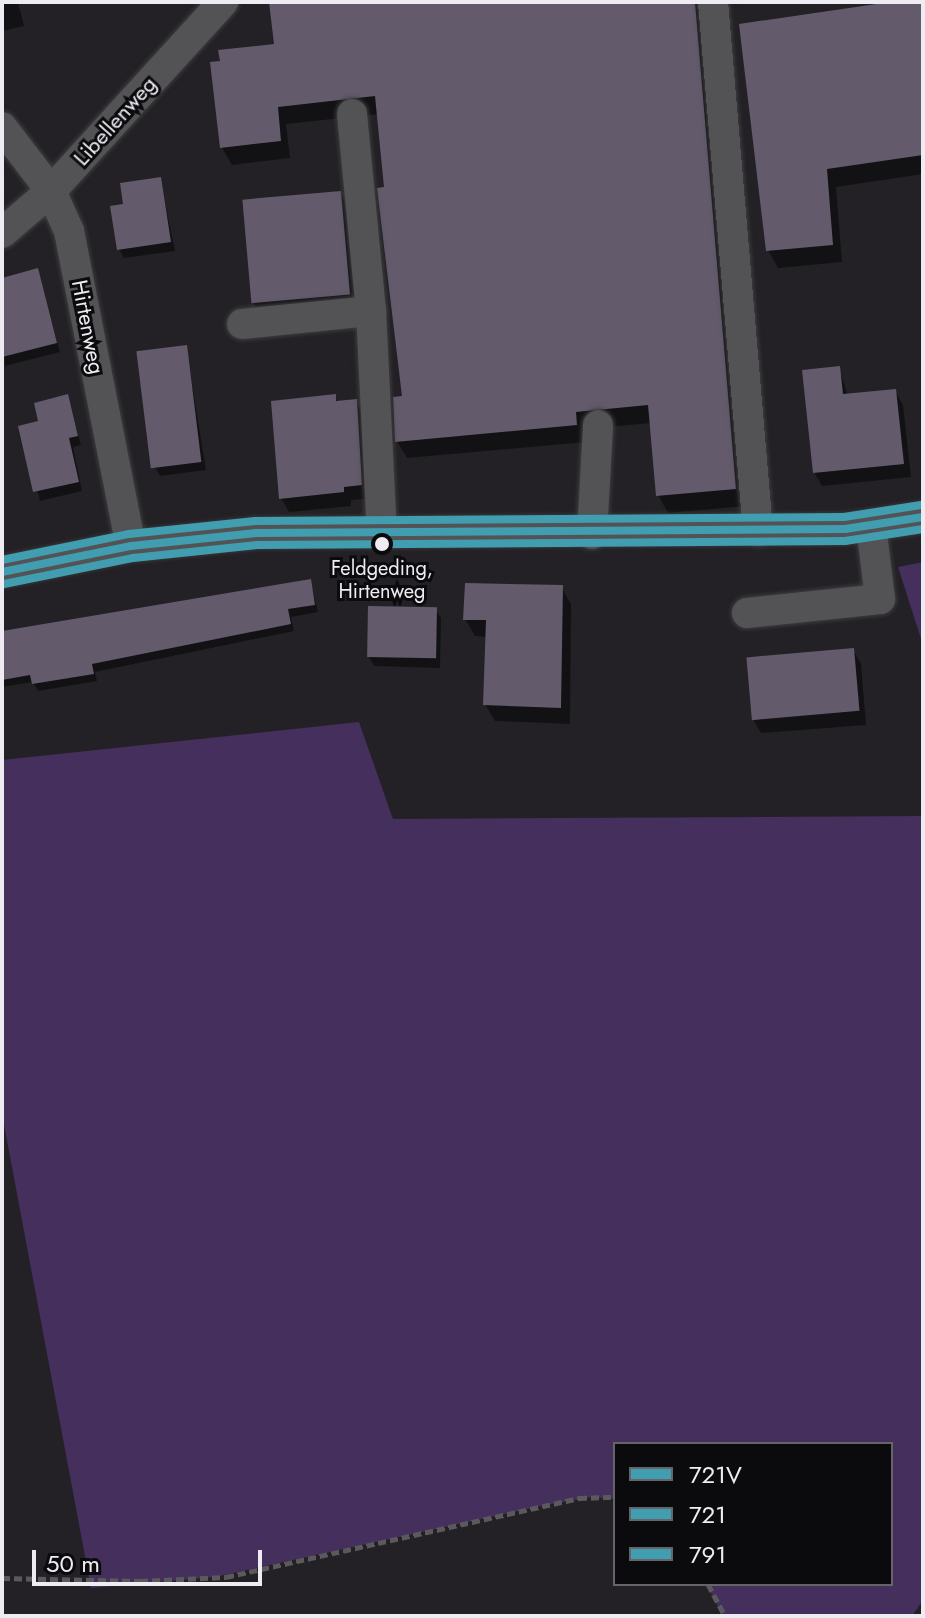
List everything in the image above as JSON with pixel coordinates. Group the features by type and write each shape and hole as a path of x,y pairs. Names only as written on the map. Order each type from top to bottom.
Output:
{"street":[{"name":"Libellenweg","path":"2,233 51,191 223,2"},
{"path":"713,2 758,531"},
{"path":"352,114 371,311 382,534"},
{"name":"Hirtenweg","path":"2,127 51,191 69,231 131,546"},
{"path":"242,324 371,311"},
{"path":"592,534 598,425"},
{"path":"3,564 256,533 758,531 871,525 923,517"},
{"path":"747,613 880,599 871,525"}],"path":[{"path":"2,1578 140,1581 226,1577 579,1498 613,1497"},
{"path":"709,1586 725,1616"}],"shaded area":[{"path":"923,562 923,645 898,567"},
{"path":"359,722 393,819 923,816 923,1600 912,1616 723,1616 707,1586 893,1586 893,1442 613,1442 613,1499 591,1497 546,1505 215,1577 91,1588 2,1114 2,760"}],"building":[{"path":"269,2 695,2 736,489 656,496 648,405 576,412 577,425 395,442 393,397 402,396 377,188 384,187 375,96 278,107 281,141 220,148 210,62 220,61 218,50 274,44"},
{"path":"890,2 923,2 923,155 827,169 833,245 766,251 739,24"},
{"path":"161,177 171,242 117,250 110,206 123,204 120,183"},
{"path":"341,191 350,295 251,303 242,200"},
{"path":"38,268 57,343 2,357 2,278"},
{"path":"187,345 201,462 151,468 136,351"},
{"path":"840,366 843,394 896,389 904,464 813,473 802,370"},
{"path":"68,394 78,436 69,438 79,482 33,492 18,426 38,421 34,403"},
{"path":"336,394 336,401 357,399 362,485 344,487 344,492 279,499 271,401"},
{"path":"311,579 315,605 288,609 291,624 92,664 94,674 32,684 30,675 2,680 2,631"},
{"path":"465,583 563,585 561,708 483,705 486,620 463,620"},
{"path":"368,606 437,607 436,658 367,657"},
{"path":"854,648 859,711 752,720 746,657"}],"transit line":[{"name":"791","path":"2,560 129,534 255,521 844,517 921,505"},
{"name":"721V","path":"2,572 131,546 256,533 845,529 923,517"},
{"name":"721","path":"4,584 133,558 257,545 845,541 923,529"}],"place":[{"name":"Feldgeding, Hirtenweg","path":"382,544"}]}
